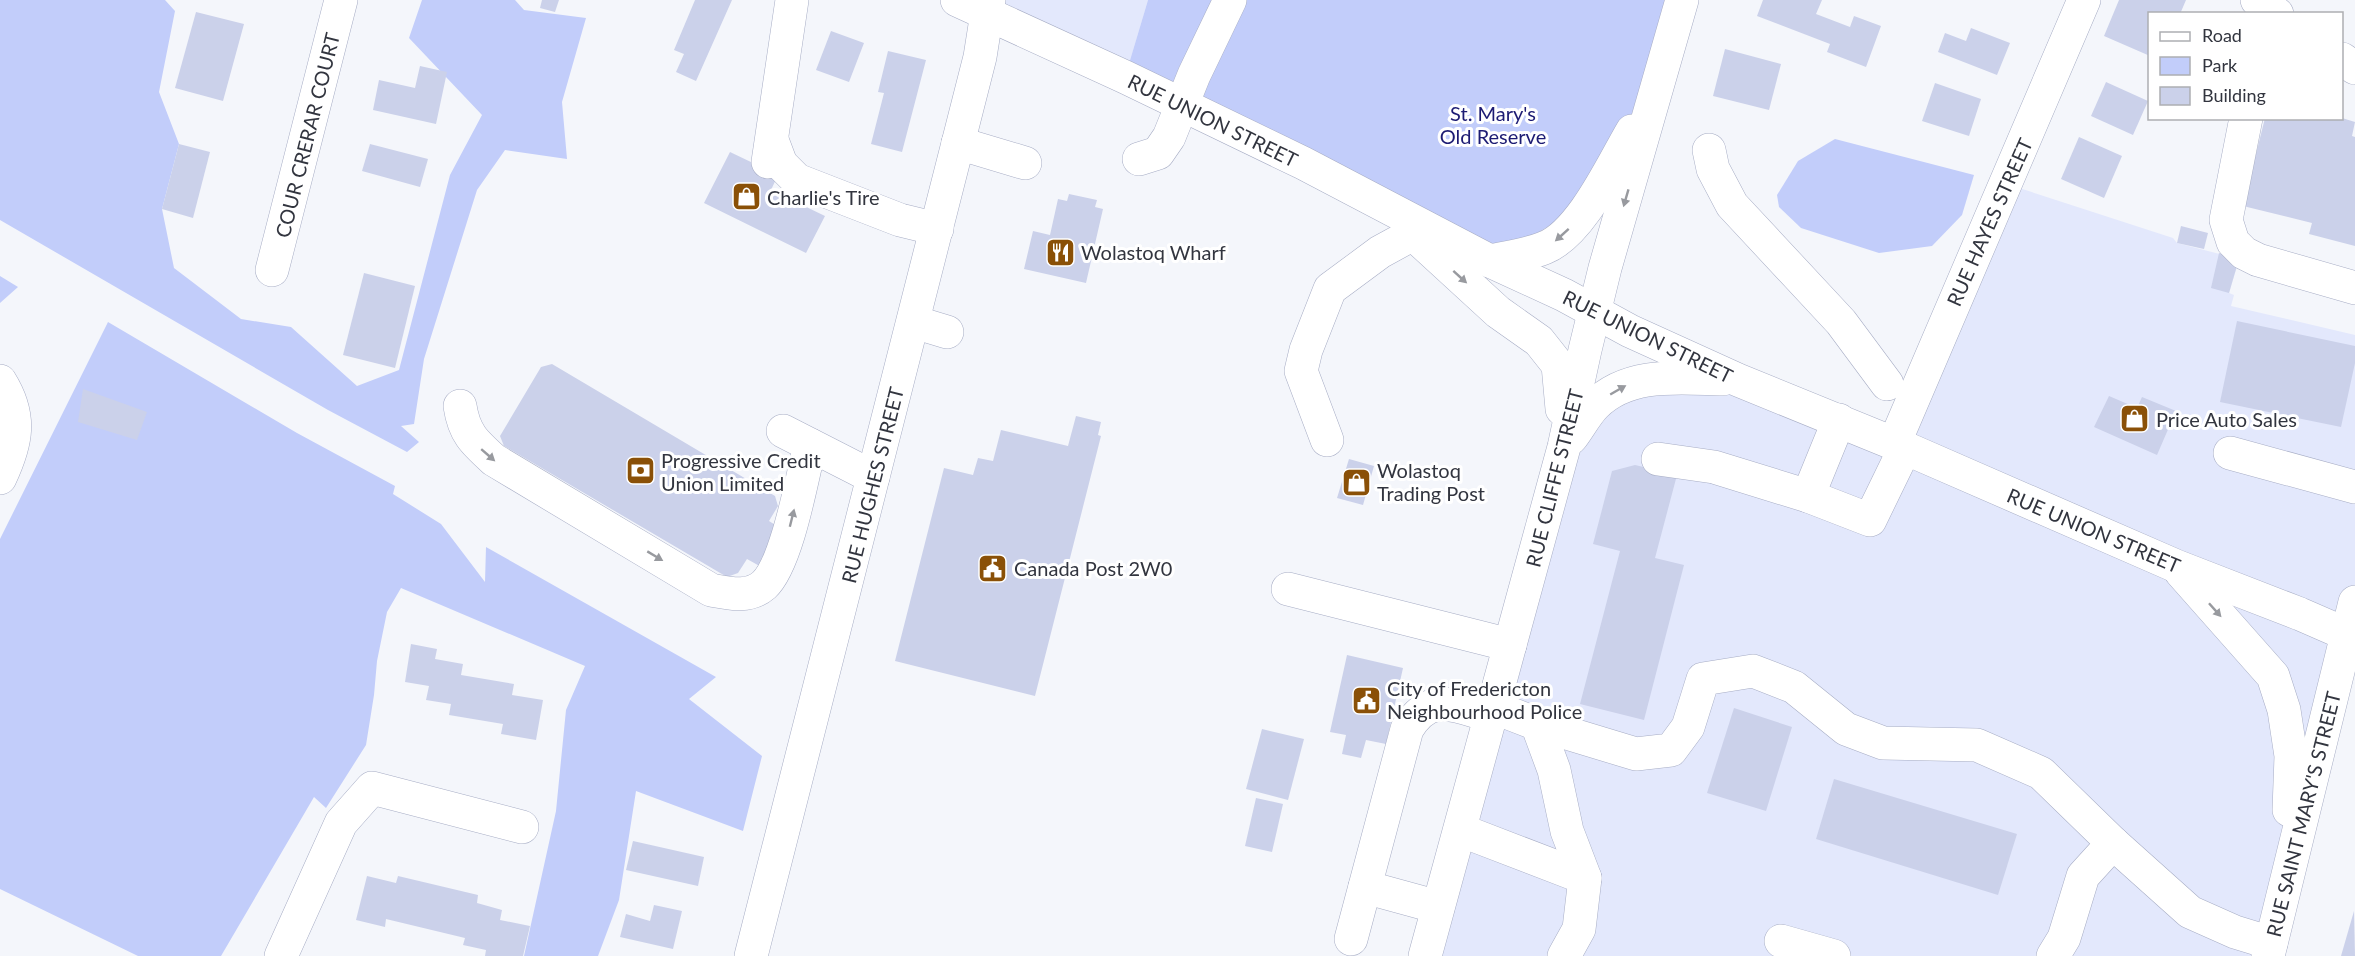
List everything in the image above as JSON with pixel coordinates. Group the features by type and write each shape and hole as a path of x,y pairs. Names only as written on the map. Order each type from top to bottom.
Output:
{"main road":[{"name":"COUR CRERAR COURT","path":"272,270 341,0"},
{"path":"792,0 769,155 797,180 900,220 937,229"},
{"name":"RUE UNION STREET","path":"957,0 988,7 1303,163 1490,261 1564,295 1594,313 1737,380 1839,420 2176,566 2300,614 2351,637"},
{"path":"1139,159 1158,153 1169,137 1194,75 1230,0"},
{"name":"RUE CLIFFE STREET","path":"1425,956 1564,447 1605,268 1682,0"},
{"name":"RUE HAYES STREET","path":"1808,496 1870,520 1900,446 1912,399 2007,184 2084,0"},
{"path":"2257,0 2274,12"},
{"name":"RUE HUGHES STREET","path":"751,956 914,322 980,57 988,7"},
{"path":"1490,261 1544,248 1562,237 1593,200 1660,80"},
{"path":"2246,120 2226,220 2233,242 2244,253 2258,260 2355,288"},
{"path":"958,143 1025,163"},
{"path":"1709,150 1713,169 1732,205 1841,322 1887,384"},
{"path":"1387,208 1498,312 1539,341 1558,365 1564,447"},
{"path":"1327,440 1301,371 1306,350 1330,289 1380,252 1413,234"},
{"path":"914,322 947,332"},
{"path":"1564,447 1596,404 1624,386 1656,378 1737,380"},
{"path":"0,381 11,401 16,420 14,440 0,478"},
{"path":"460,406 463,424 474,442 494,460 711,590 737,595 764,585 782,558 797,438 873,477"},
{"path":"1658,459 1714,467 1808,496 1839,420"},
{"path":"2230,453 2355,487"},
{"path":"2176,566 2273,676 2284,710 2291,756 2287,870"},
{"path":"1288,590 1510,645"},
{"name":"RUE SAINT MARY'S STREET","path":"2269,949 2287,870 2351,637 2355,602"},
{"path":"1351,939 1407,729 1414,717 1425,707 1439,704 1492,712 1636,753 1671,750 1688,727 1703,679 1753,671 1794,687 1846,729 1883,743 1977,745 2041,773 2113,843 2190,912 2269,949"},
{"path":"1537,724 1554,770 1567,831 1585,878 1579,929 1564,956"},
{"path":"281,956 341,824 372,788 522,826"},
{"path":"1460,830 1585,878"},
{"path":"2052,956 2064,938 2083,876 2113,843"},
{"path":"1365,887 1438,908"},
{"path":"1781,941 1834,956"}],"shaded area":[{"path":"957,0 1148,0 1125,77"},
{"path":"2007,184 2173,238 2177,243 2239,259 2229,293 2234,295 2231,306 2355,335 2355,602 2268,956 1425,956 1564,447 1596,404 1738,380 1894,444"}],"green space":[{"path":"0,0 165,0 175,11 159,92 179,144 162,209 174,268 241,319 291,327 357,386 399,370 450,175 482,115 409,38 422,0 515,0 524,10 586,18 562,102 567,159 505,150 477,190 424,359 414,424 401,426 419,442 407,452 328,410 0,220"},
{"name":"St. Mary's Old Reserve","path":"1148,0 1682,0 1660,80 1593,200 1490,261 1125,77"},
{"path":"1835,139 1974,175 1962,215 1932,246 1879,253 1801,228 1779,207 1777,195 1798,161"},
{"path":"0,276 18,287 0,303"},
{"path":"108,322 297,433 395,486 393,494 441,524 485,582 486,547 716,677 689,699 762,756 743,831 636,791 619,900 598,956 524,956 556,811 566,710 585,666 401,588 387,612 377,661 366,745 326,808 314,797 221,956 138,956 0,889 0,539"}],"building":[{"path":"542,0 559,0 555,12 540,8"},
{"path":"695,0 732,0 696,81 676,72 684,54 674,50"},
{"path":"1763,0 1822,0 1816,14 1850,27 1854,16 1881,26 1866,67 1827,52 1830,44 1757,16"},
{"path":"2119,0 2186,0 2181,12 2148,12 2148,55 2104,36"},
{"path":"196,12 244,24 223,101 175,88"},
{"path":"1971,28 2010,43 1997,75 1938,52 1945,33 1966,41"},
{"path":"831,31 864,43 849,82 816,70"},
{"path":"1725,49 1781,64 1769,110 1713,96"},
{"path":"888,51 926,60 902,152 871,144 884,93 878,92"},
{"path":"420,66 447,72 436,124 373,110 379,80 415,88"},
{"path":"2106,82 2148,101 2133,135 2091,116"},
{"path":"1935,83 1981,99 1969,136 1922,121"},
{"path":"2343,118 2355,122 2352,136 2355,137 2355,246 2309,234 2312,223 2243,206 2264,120"},
{"path":"2079,137 2122,156 2104,198 2061,179"},
{"path":"179,144 210,152 193,218 162,209"},
{"path":"370,144 428,159 420,187 362,171"},
{"name":"Charlie's Tire","path":"730,152 778,175 771,190 825,216 806,253 704,203"},
{"name":"Wolastoq Wharf","path":"1069,194 1097,200 1095,207 1103,209 1086,283 1024,269 1033,231 1050,235 1058,199 1067,201"},
{"path":"2181,226 2208,233 2204,249 2177,243"},
{"path":"2219,253 2239,259 2229,293 2211,288"},
{"path":"364,273 415,286 395,368 343,355"},
{"path":"2237,321 2355,346 2355,363 2341,427 2220,402"},
{"name":"Progressive Credit Union Limited","path":"552,364 775,496 778,506 769,521 788,533 765,569 747,559 738,573 727,577 504,446 500,436 541,367"},
{"path":"83,389 147,412 137,440 78,422"},
{"name":"Price Auto Sales","path":"2109,396 2137,408 2142,397 2176,411 2157,455 2094,427"},
{"name":"Canada Post 2W0","path":"1076,416 1101,422 1098,435 1101,436 1035,696 895,661 944,468 973,475 978,458 993,461 1001,430 1068,446"},
{"name":"Wolastoq Trading Post","path":"1349,459 1374,466 1363,505 1337,498"},
{"path":"1635,465 1677,475 1655,558 1684,565 1644,720 1580,704 1620,551 1593,544 1612,471"},
{"path":"411,644 437,649 435,659 463,664 461,675 514,684 512,695 543,700 536,740 501,734 503,724 449,715 451,704 426,700 429,686 405,682"},
{"name":"City of Fredericton Neighbourhood Police","path":"1347,655 1403,668 1386,744 1366,740 1361,758 1342,754 1346,735 1330,732"},
{"path":"1734,708 1792,727 1766,811 1707,793"},
{"path":"1262,729 1304,739 1288,800 1246,789"},
{"path":"1834,779 2017,834 1998,895 1816,839"},
{"path":"1256,798 1283,804 1272,852 1245,846"},
{"path":"633,841 704,857 698,886 626,870"},
{"path":"367,876 396,883 398,876 478,895 477,903 502,910 500,920 530,926 523,956 485,956 486,950 463,945 465,938 386,919 385,927 356,920"},
{"path":"654,905 682,911 673,949 620,937 626,914 650,921"},
{"path":"2354,911 2355,956 2341,956"}],"place":[{"name":"Charlie's Tire","path":"746,197"},
{"name":"Wolastoq Wharf","path":"1060,252"},
{"name":"Price Auto Sales","path":"2135,419"},
{"name":"Progressive Credit Union Limited","path":"640,471"},
{"name":"Wolastoq Trading Post","path":"1356,482"},
{"name":"Canada Post 2W0","path":"993,568"},
{"name":"City of Fredericton Neighbourhood Police","path":"1366,700"}]}
